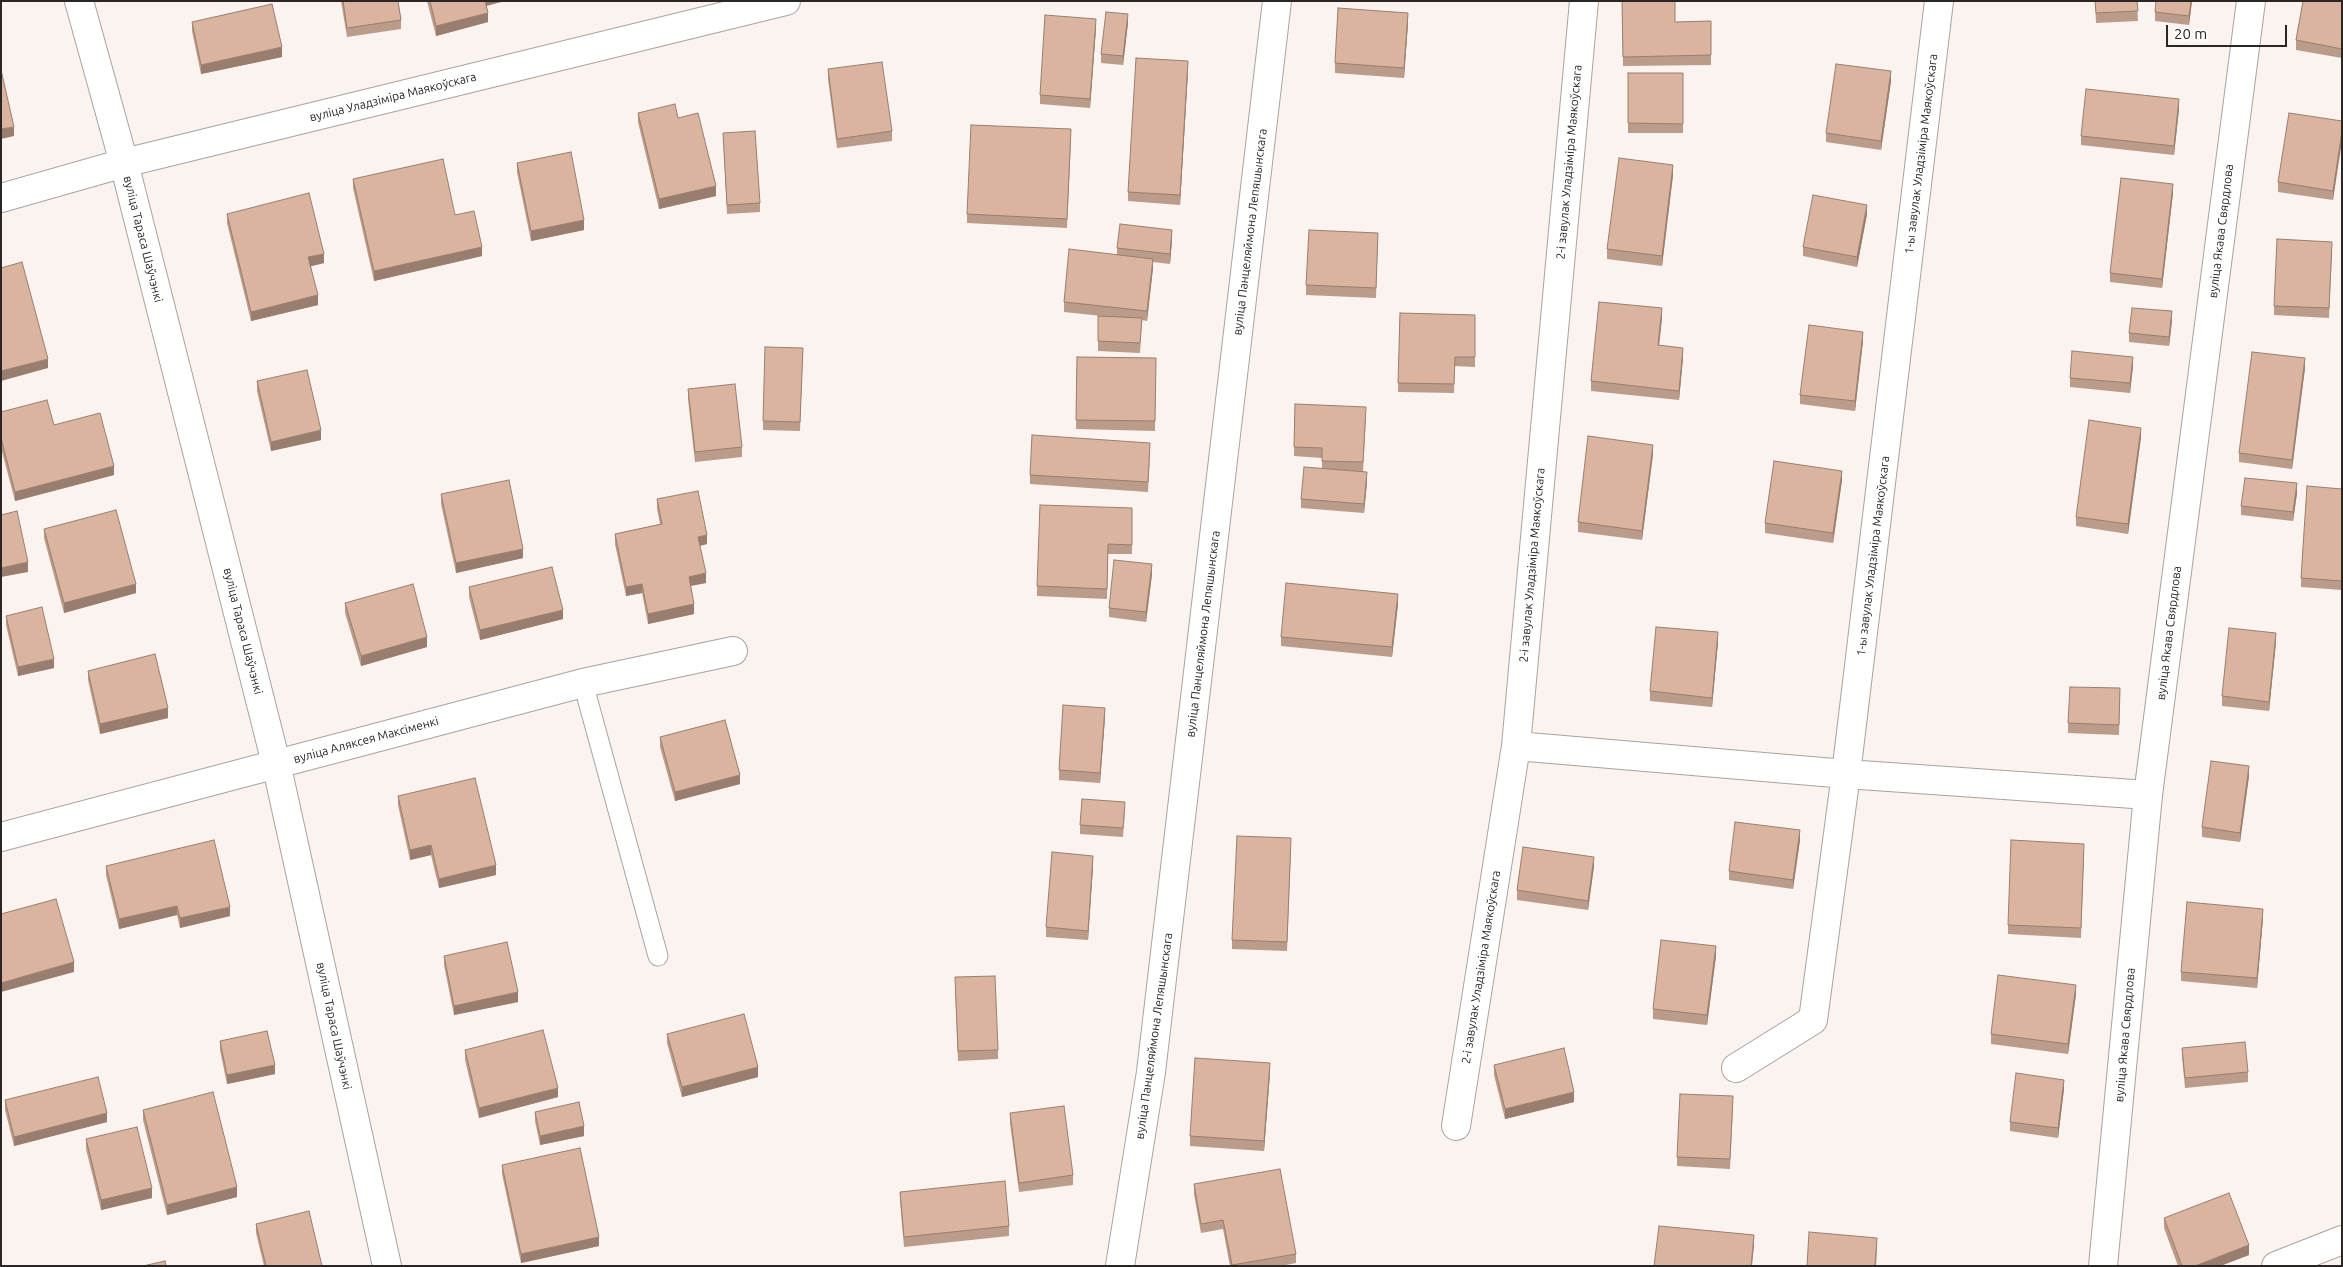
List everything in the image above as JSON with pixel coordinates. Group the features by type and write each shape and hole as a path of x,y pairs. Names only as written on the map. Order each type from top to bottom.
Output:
{"street":[{"name":"вуліца Тараса Шаўчэнкі","path":"79,1 124,163 276,763 387,1266"},
{"name":"вуліца Уладзіміра Маякоўскага","path":"1,198 124,163 786,1"},
{"name":"вуліца Панцеляймона Лепяшынскага","path":"1120,1266 1152,1062 1277,1"},
{"name":"2-і завулак Уладзіміра Маякоўскага","path":"1456,1126 1516,746 1584,1"},
{"name":"1-ы завулак Уладзіміра Маякоўскага","path":"1736,1068 1813,1020 1846,774 1939,1"},
{"name":"вуліца Якава Свярдлова","path":"2104,1266 2148,795 2251,1"},
{"name":"вуліца Аляксея Максіменкі","path":"1,837 582,683 733,651"},
{"path":"1516,746 1846,774 2148,795"},
{"path":"2276,1266 2342,1240"}],"lane":[{"path":"582,683 658,956"}],"building":[{"path":"343,1 398,1 401,20 347,28"},
{"path":"430,1 485,1 488,13 436,26"},
{"path":"1622,1 1675,1 1675,22 1711,21 1711,55 1623,57"},
{"path":"2095,1 2137,1 2138,11 2096,13"},
{"path":"2156,1 2191,1 2189,16 2155,12"},
{"path":"2303,1 2342,1 2342,49 2296,40"},
{"path":"272,4 282,47 201,65 192,22"},
{"path":"1338,8 1408,13 1404,68 1335,63"},
{"path":"1106,12 1128,14 1123,56 1101,54"},
{"path":"1045,15 1096,19 1090,99 1040,95"},
{"path":"1136,58 1188,61 1180,195 1128,192"},
{"path":"882,62 892,131 837,139 828,69"},
{"path":"1836,64 1891,71 1881,141 1826,133"},
{"path":"1628,73 1683,73 1683,124 1628,123"},
{"path":"1,75 14,127 1,129"},
{"path":"2086,89 2179,99 2174,146 2081,136"},
{"path":"675,104 678,118 698,113 716,186 659,199 638,113"},
{"path":"2289,113 2342,121 2333,191 2278,182"},
{"path":"971,125 1071,129 1067,219 967,214"},
{"path":"755,131 760,203 727,205 723,133"},
{"path":"571,152 584,220 531,231 517,163"},
{"path":"1619,158 1673,165 1662,256 1607,249"},
{"path":"443,159 455,215 474,211 482,247 374,271 353,179"},
{"path":"2121,178 2173,184 2162,279 2110,273"},
{"path":"309,193 324,254 308,257 318,295 251,312 227,214"},
{"path":"1813,195 1867,205 1857,257 1803,247"},
{"path":"1120,224 1172,230 1170,254 1117,248"},
{"path":"1309,230 1378,233 1376,288 1306,285"},
{"path":"2277,239 2332,242 2329,308 2274,306"},
{"path":"1069,249 1153,259 1147,311 1064,302"},
{"path":"22,262 48,359 1,371 1,268"},
{"path":"1599,302 1662,308 1658,345 1683,348 1679,391 1591,381"},
{"path":"2132,308 2172,311 2169,337 2129,333"},
{"path":"1400,313 1475,315 1475,357 1455,357 1454,384 1398,383"},
{"path":"1098,316 1142,318 1140,343 1098,341"},
{"path":"1809,325 1863,332 1855,401 1800,395"},
{"path":"765,347 803,348 800,422 763,421"},
{"path":"2072,351 2133,357 2130,383 2070,378"},
{"path":"2252,352 2305,358 2292,460 2239,453"},
{"path":"1077,357 1156,358 1155,421 1076,420"},
{"path":"307,370 321,430 271,442 257,381"},
{"path":"735,384 742,447 695,452 688,389"},
{"path":"47,400 54,425 100,413 114,466 15,492 1,438 1,412"},
{"path":"1295,404 1366,407 1363,462 1322,461 1322,448 1294,447"},
{"path":"2089,420 2141,428 2128,524 2076,517"},
{"path":"1032,435 1150,443 1148,482 1030,475"},
{"path":"1588,436 1653,445 1642,531 1578,522"},
{"path":"1774,461 1842,471 1833,533 1765,523"},
{"path":"1304,467 1367,472 1364,504 1301,499"},
{"path":"2245,478 2297,483 2293,512 2241,506"},
{"path":"509,480 523,549 456,563 441,494"},
{"path":"2307,486 2342,489 2342,581 2301,578"},
{"path":"698,491 707,535 698,537 706,573 689,577 694,604 648,614 642,584 626,587 615,534 662,524 657,499"},
{"path":"1040,505 1132,508 1132,545 1108,544 1107,589 1037,586"},
{"path":"116,510 136,584 64,603 44,529"},
{"path":"17,511 28,562 1,568 1,515"},
{"path":"1114,560 1152,564 1146,612 1109,608"},
{"path":"552,567 563,610 480,630 469,587"},
{"path":"1286,583 1398,594 1392,647 1281,637"},
{"path":"413,584 427,637 361,656 345,603"},
{"path":"42,607 54,659 18,667 6,616"},
{"path":"1656,627 1718,632 1712,698 1650,691"},
{"path":"2229,628 2276,633 2269,702 2222,696"},
{"path":"155,654 168,708 100,724 88,671"},
{"path":"2070,687 2120,688 2119,725 2068,723"},
{"path":"1063,705 1105,708 1100,773 1059,770"},
{"path":"725,720 740,775 675,792 660,737"},
{"path":"2211,761 2249,766 2240,833 2202,827"},
{"path":"475,778 496,865 439,879 431,845 410,850 398,796"},
{"path":"1082,799 1125,802 1123,828 1080,825"},
{"path":"1735,822 1800,830 1793,880 1729,871"},
{"path":"1237,836 1291,838 1287,942 1232,940"},
{"path":"214,840 230,907 180,918 177,906 119,919 106,866"},
{"path":"2011,840 2084,844 2081,928 2008,925"},
{"path":"1523,847 1594,857 1588,901 1517,890"},
{"path":"1052,852 1093,856 1088,931 1046,927"},
{"path":"56,899 74,962 1,983 1,914"},
{"path":"2187,902 2263,909 2257,978 2181,972"},
{"path":"1661,940 1716,946 1707,1015 1653,1009"},
{"path":"507,942 518,992 454,1006 444,956"},
{"path":"1998,975 2076,985 2068,1044 1991,1034"},
{"path":"995,976 998,1050 958,1051 955,977"},
{"path":"744,1014 758,1067 682,1087 667,1034"},
{"path":"543,1030 558,1088 479,1108 465,1050"},
{"path":"267,1031 275,1065 227,1075 220,1041"},
{"path":"2245,1042 2248,1072 2185,1078 2182,1048"},
{"path":"1564,1048 1574,1092 1505,1109 1494,1065"},
{"path":"1195,1058 1270,1063 1264,1141 1190,1136"},
{"path":"2016,1073 2064,1080 2058,1128 2010,1122"},
{"path":"98,1077 107,1113 14,1137 5,1100"},
{"path":"213,1092 237,1187 167,1205 143,1110"},
{"path":"1680,1094 1733,1096 1730,1159 1677,1157"},
{"path":"579,1102 584,1126 540,1136 535,1112"},
{"path":"1064,1106 1073,1175 1019,1183 1010,1113"},
{"path":"137,1127 152,1188 101,1200 86,1139"},
{"path":"580,1148 599,1237 521,1254 502,1165"},
{"path":"1280,1169 1296,1254 1232,1265 1223,1220 1201,1224 1194,1184"},
{"path":"1005,1181 1009,1226 904,1237 900,1192"},
{"path":"2229,1193 2249,1245 2195,1266 2182,1266 2164,1218"},
{"path":"309,1211 322,1266 266,1266 256,1224"},
{"path":"1659,1226 1754,1235 1751,1266 1654,1266"},
{"path":"1809,1232 1877,1238 1875,1266 1807,1266"},
{"path":"165,1261 166,1266 143,1266"}]}
